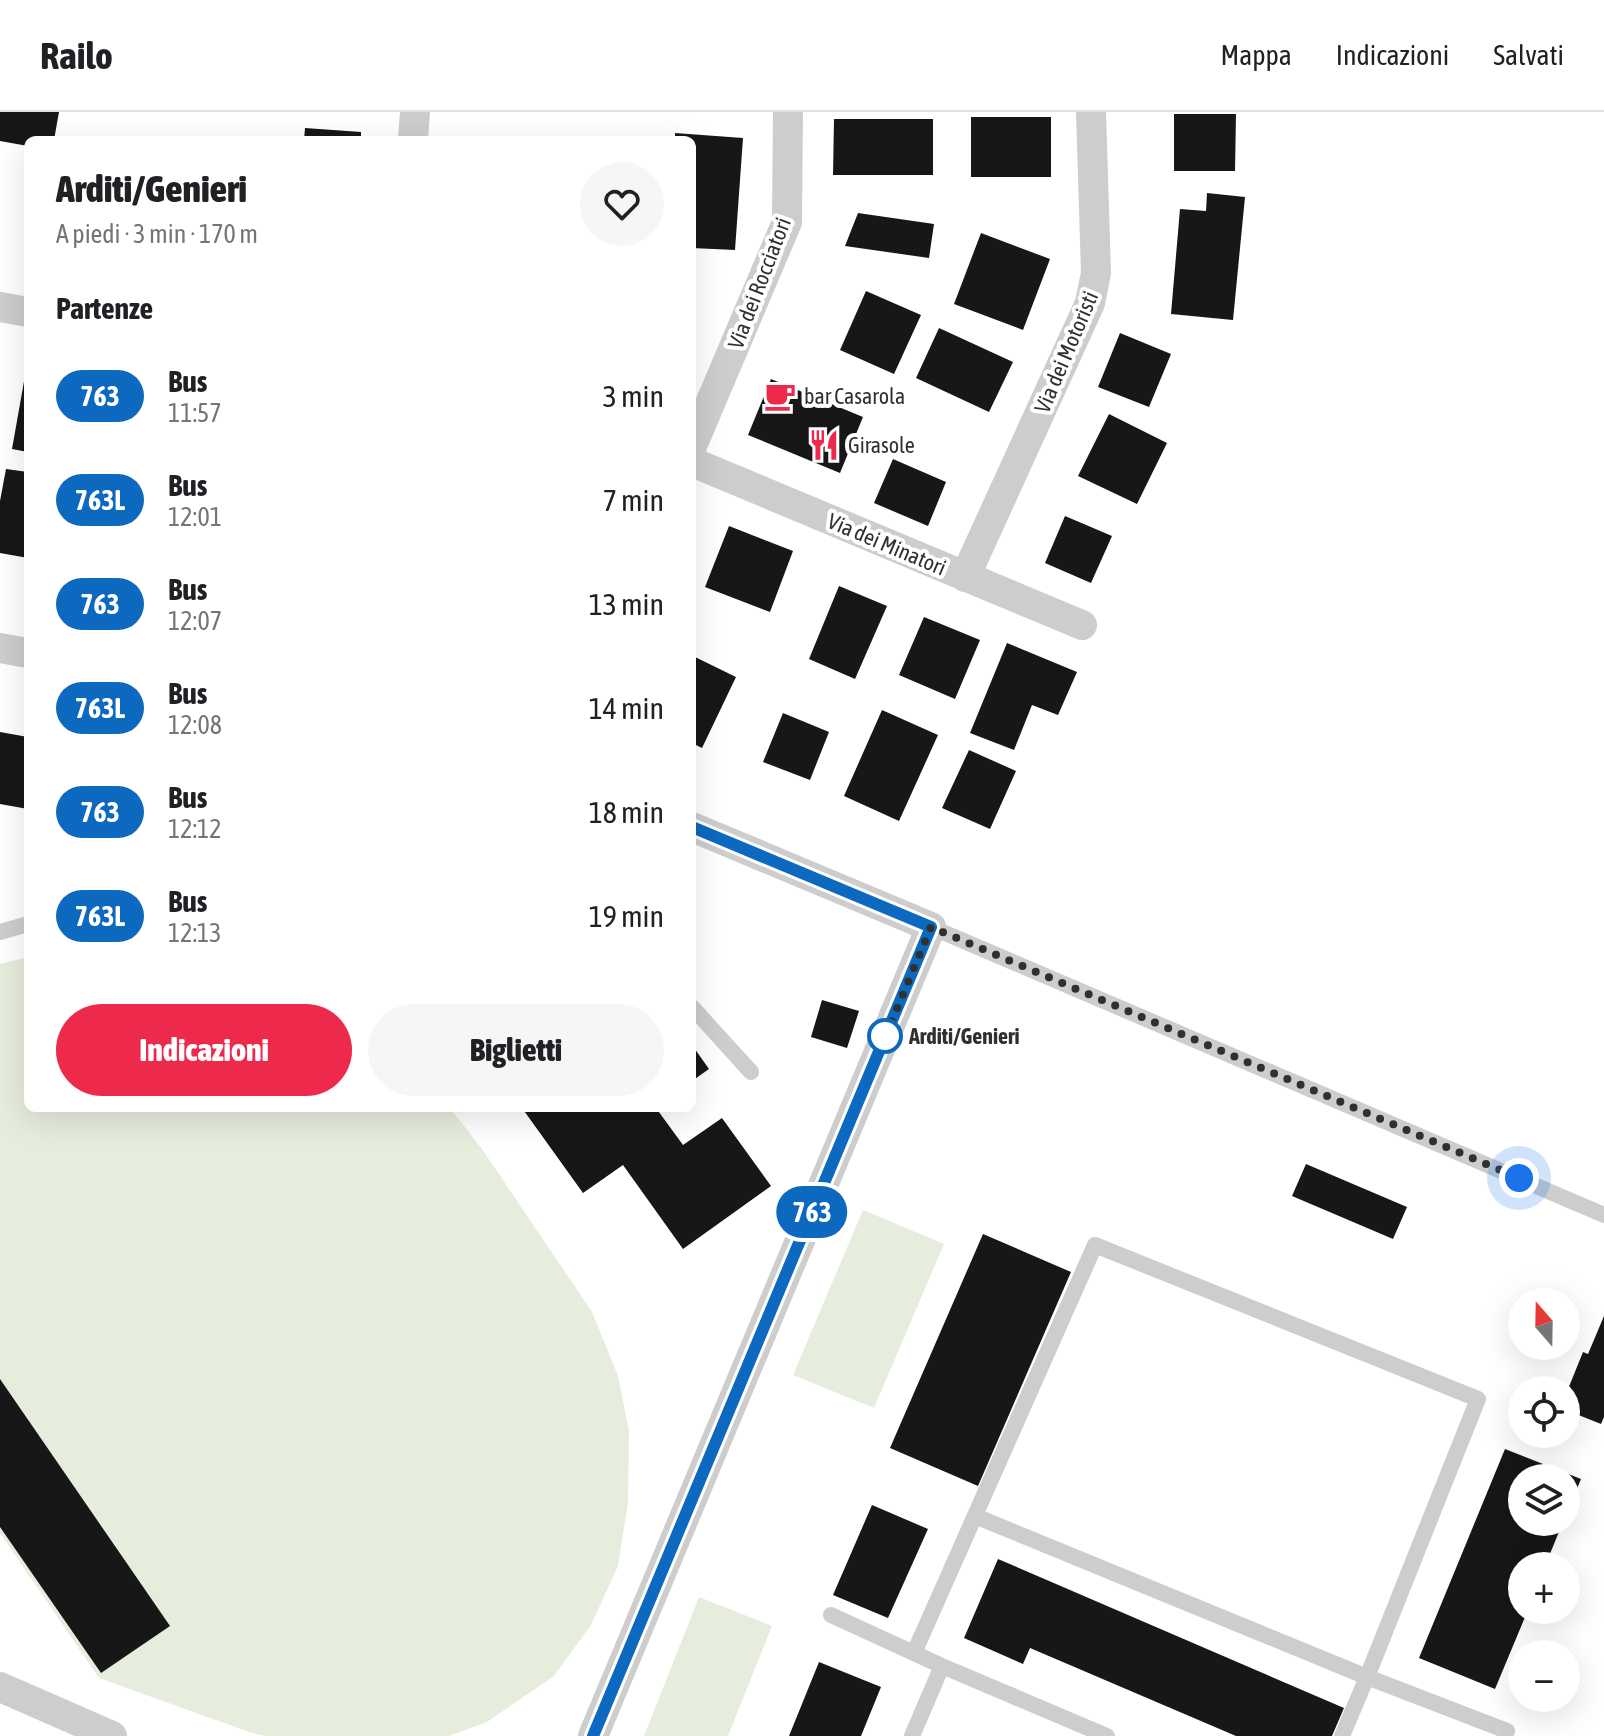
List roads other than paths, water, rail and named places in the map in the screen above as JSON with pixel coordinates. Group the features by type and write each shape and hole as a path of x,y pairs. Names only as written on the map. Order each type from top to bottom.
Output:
{"street":[{"path":"413,136 415,112"},
{"name":"Via dei Rocciatori","path":"696,437 787,222 788,112"},
{"name":"Via dei Motoristi","path":"965,577 1087,314 1093,294 1096,254 1091,112"},
{"path":"0,307 24,311"},
{"name":"Via dei Minatori","path":"696,464 1082,625"},
{"path":"0,648 24,652"},
{"path":"593,1736 931,927 696,829"},
{"path":"0,1687 112,1736"}],"lane":[{"path":"0,932 24,925"},
{"path":"931,927 1604,1215"},
{"path":"696,1011 751,1072"},
{"path":"914,1653 1095,1245 1478,1399 1342,1736"},
{"path":"975,1516 1507,1731 1505,1736"},
{"path":"831,1615 1107,1736"},
{"path":"912,1736 942,1666"}],"place":[{"name":"bar Casarola","path":"780,396"},
{"name":"Girasole","path":"824,445"},
{"name":"Arditi/Genieri","path":"885,1036"}]}
